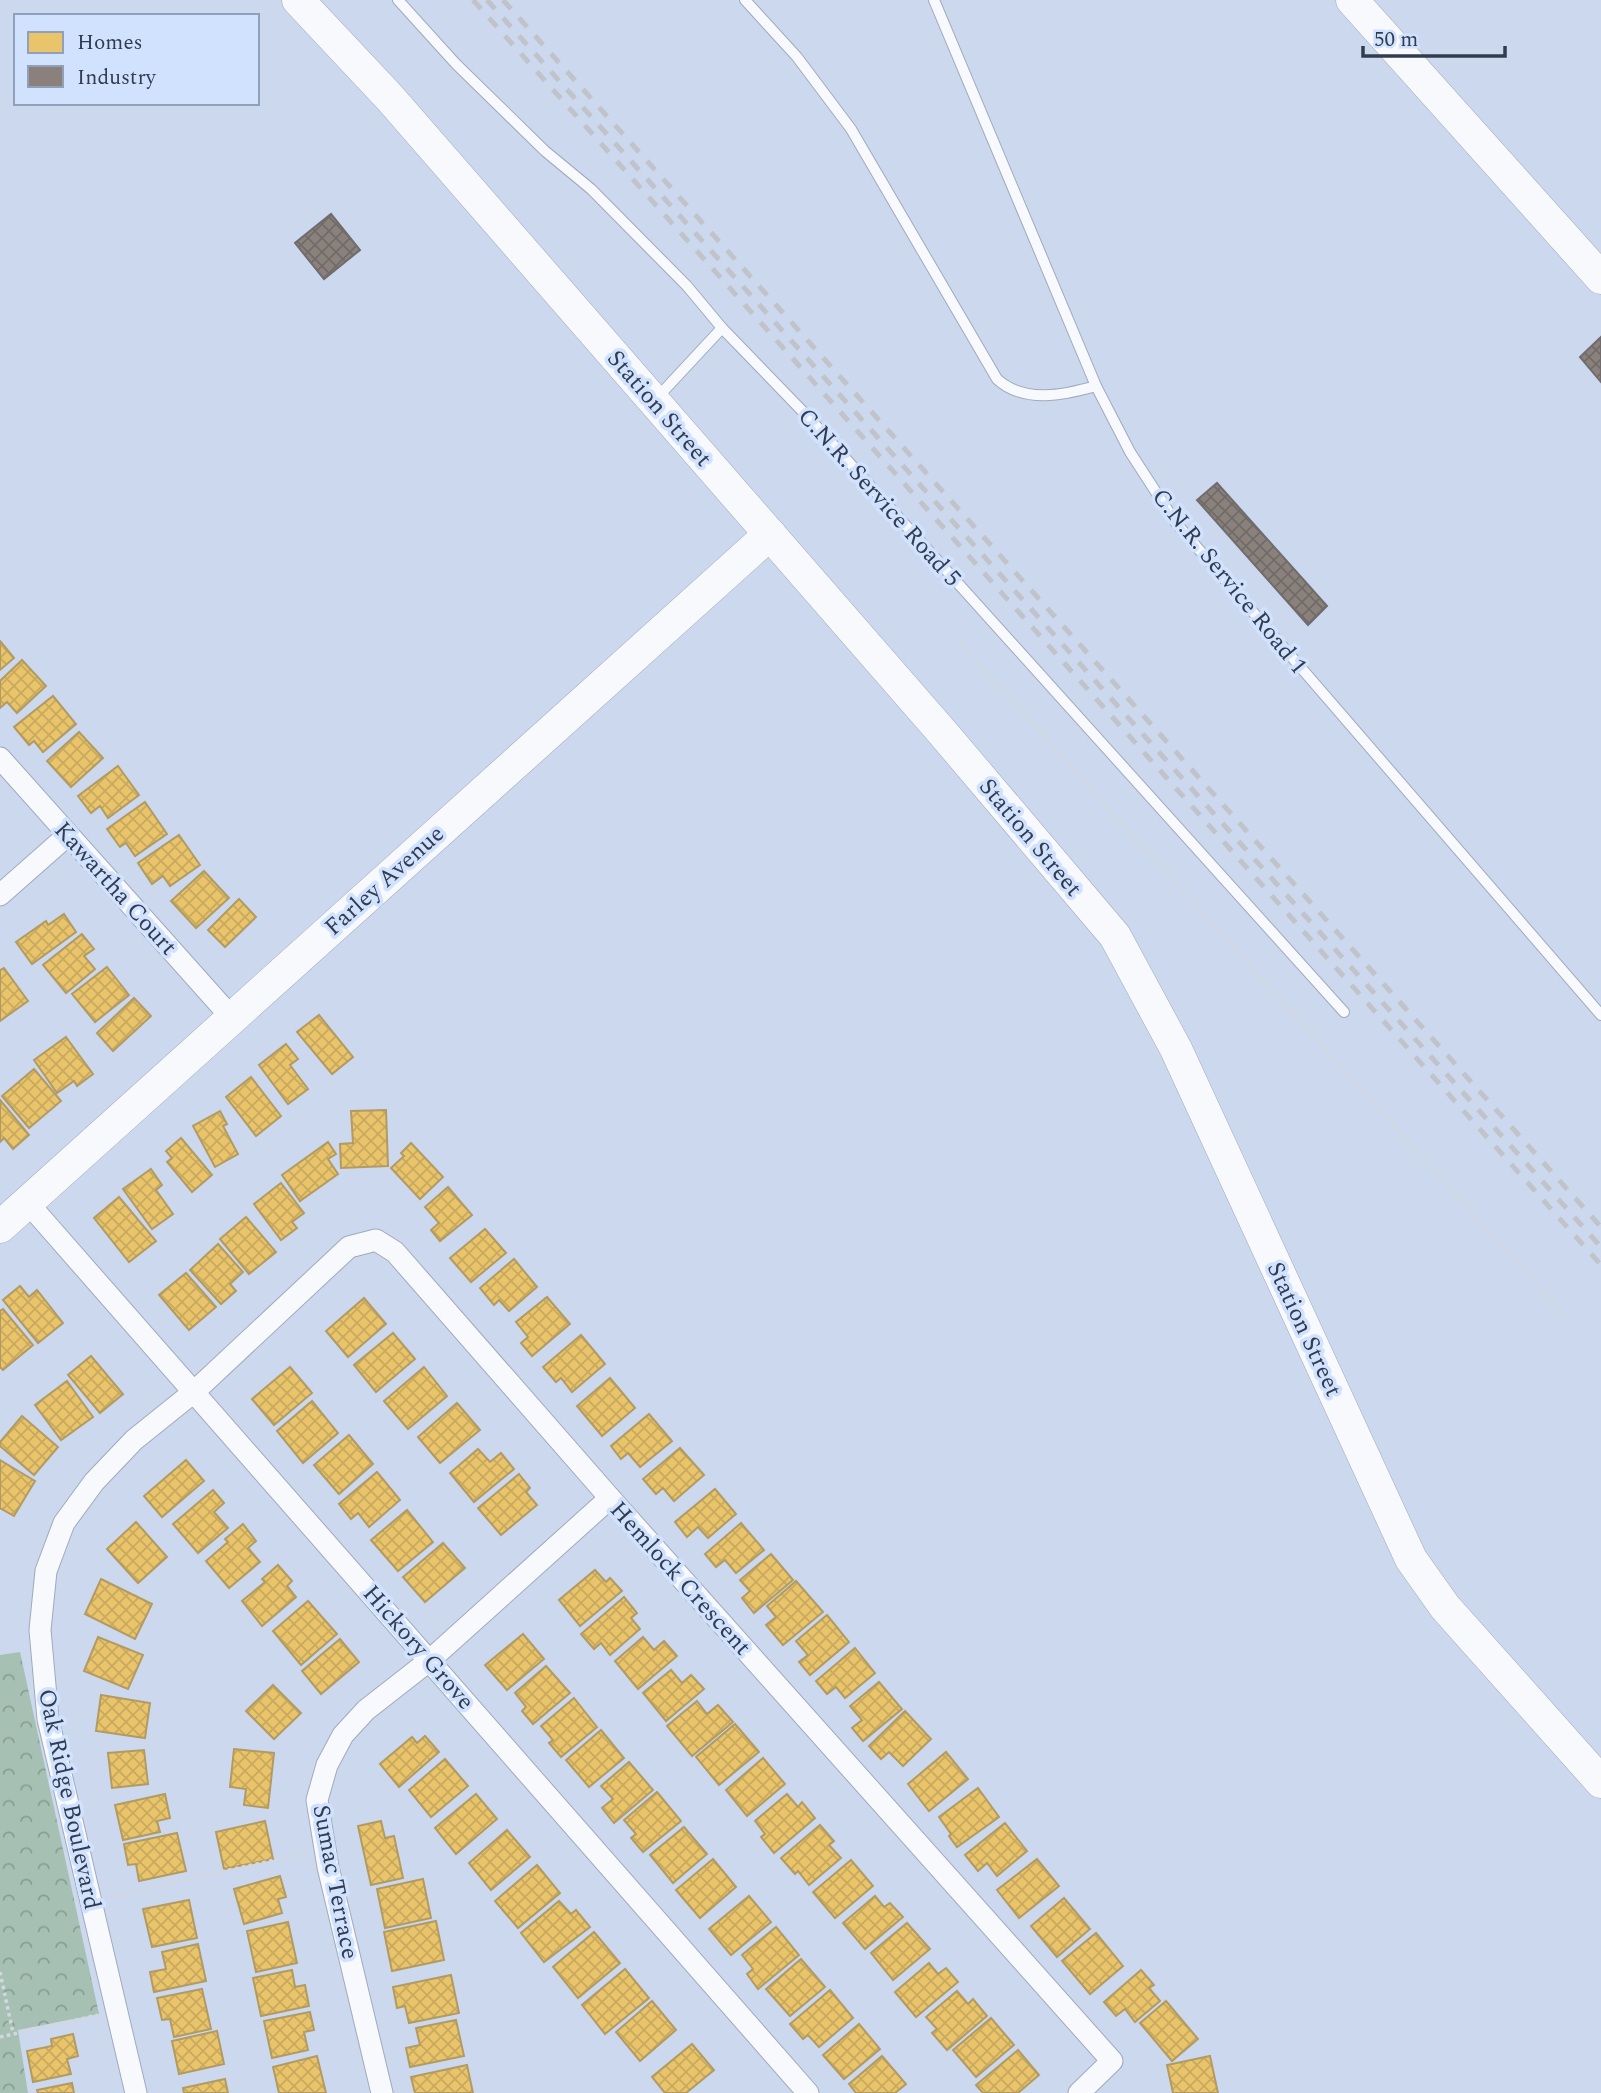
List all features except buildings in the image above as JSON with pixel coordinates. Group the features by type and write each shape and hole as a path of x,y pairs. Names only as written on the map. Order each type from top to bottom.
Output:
{"street":[{"name":"Station Street","path":"298,0 390,98 770,534 1115,936 1176,1049 1411,1559 1445,1606 1601,1782"},
{"path":"1352,0 1601,278"},
{"name":"Farley Avenue","path":"0,1227 770,534"},
{"name":"Kawartha Court","path":"0,758 232,1018"},
{"path":"0,895 68,835"},
{"name":"Hickory Grove","path":"27,1202 808,2093"},
{"name":"Hemlock Crescent","path":"195,1391 349,1247 376,1240 395,1252 610,1498 1112,2061 1079,2093"},
{"name":"Oak Ridge Boulevard","path":"136,2093 48,1719 40,1630 46,1571 64,1523 94,1482 134,1440 195,1391"},
{"name":"Sumac Terrace","path":"382,2093 325,1848 317,1800 327,1765 343,1734 366,1710 430,1660 610,1498"}],"lane":[{"name":"C.N.R. Service Road 5","path":"398,0 456,64 545,151 591,189 687,286 722,328 810,419 1344,1012"},
{"path":"745,0 797,57 851,129 997,379 1005,386 1025,395 1067,394 1096,386"},
{"name":"C.N.R. Service Road 1","path":"934,0 1096,386 1130,452 1177,523 1601,1016"},
{"path":"654,401 722,328"}],"path":[{"path":"961,644 1566,1317"},
{"path":"112,1896 325,1848"},
{"path":"0,1972 13,2033"},
{"path":"0,2037 117,2011"}],"green space":[{"path":"20,1652 99,2014 18,2030 28,2093 0,2093 0,1655"}],"railway":[{"path":"473,0 1601,1265"},
{"path":"487,0 1601,1247"},
{"path":"503,0 1601,1227"}]}
